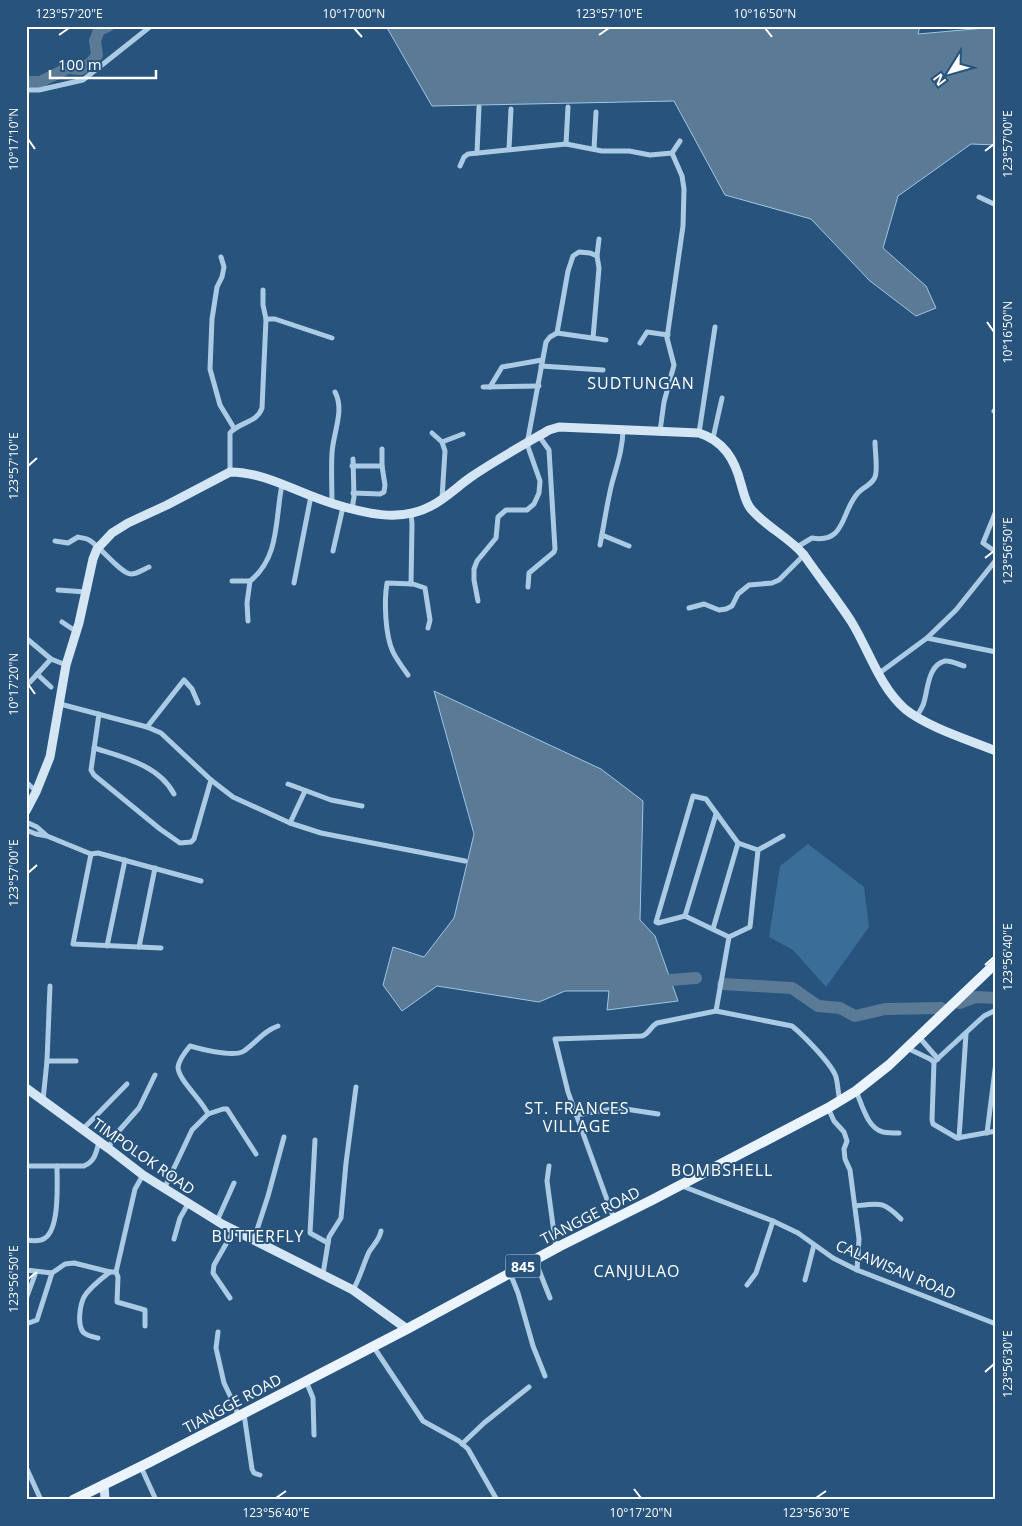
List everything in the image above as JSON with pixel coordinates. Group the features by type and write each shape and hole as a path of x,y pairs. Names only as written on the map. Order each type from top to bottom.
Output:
{"main road":[{"name":"TIANGGE ROAD","path":"73,1500 141,1467 556,1248 828,1108 856,1091 907,1048 996,963"}],"street":[{"path":"26,90 39,90 83,80 151,26"},
{"path":"477,153 478,107"},
{"path":"566,144 568,107"},
{"path":"509,149 511,109"},
{"path":"594,149 596,112"},
{"path":"672,153 680,141"},
{"path":"460,166 464,157 468,154 566,144 650,155 672,153"},
{"path":"660,431 664,402 674,365 668,335 681,240 684,189 682,176 672,153"},
{"path":"979,197 996,205"},
{"path":"593,338 599,268 599,239"},
{"path":"558,333 568,271 573,256 579,252 598,256"},
{"path":"221,257 224,267 217,287 212,319 210,369 220,405 234,428"},
{"path":"230,472 229,436 234,428 256,418 262,408 266,320 263,290"},
{"path":"266,320 275,319 332,338"},
{"path":"700,433 715,327"},
{"path":"640,343 647,332 668,335"},
{"path":"478,601 474,569 496,538 498,517 506,510 526,510 534,504 540,493 540,481 528,444 546,342 550,337 558,333 606,340"},
{"path":"490,387 502,367 542,363 603,370"},
{"path":"483,387 539,386"},
{"path":"332,504 332,455 339,408 335,392"},
{"path":"713,438 722,398"},
{"path":"26,811 50,757 66,665 77,632 93,559 98,548 112,533 128,523 230,472 239,472 263,478 332,504 348,508 375,514 400,516 411,514 432,506 472,476 549,430 559,427 700,433 713,438 733,459 746,500 751,509 804,555 850,621 870,654 878,674 900,703 917,716 996,751"},
{"path":"600,545 623,441 623,429"},
{"path":"432,433 442,442 445,455 442,498"},
{"path":"442,442 463,434"},
{"path":"528,587 529,573 554,552 555,549 549,450 540,436"},
{"path":"797,547 812,538 829,538 836,532 858,493 873,481 876,476 875,442"},
{"path":"353,493 380,494 384,492 382,450"},
{"path":"333,551 353,493 353,459"},
{"path":"352,466 382,466"},
{"path":"232,581 250,581 261,572 272,550 282,485"},
{"path":"294,583 311,496"},
{"path":"996,511 983,543 996,552"},
{"path":"410,584 411,514"},
{"path":"602,535 629,546"},
{"path":"55,541 68,543 78,537 89,540 123,571 128,573 133,574 149,566"},
{"path":"689,608 704,604 719,610 726,609 732,606 738,594 749,585 772,583 779,580 804,555"},
{"path":"878,674 927,638 956,610 996,560"},
{"path":"248,620 247,604 250,581"},
{"path":"408,676 392,652 387,624 385,596 387,583 410,584 425,588 430,620 428,628"},
{"path":"58,590 86,592"},
{"path":"62,622 77,632"},
{"path":"927,638 996,652"},
{"path":"28,641 51,659 66,665"},
{"path":"30,682 51,659"},
{"path":"917,716 923,705 928,683 934,670 944,661 964,666"},
{"path":"37,674 51,687"},
{"path":"147,727 184,680 192,689 198,703"},
{"path":"60,704 161,732 211,780 233,797 290,823 321,833 465,862"},
{"path":"99,714 91,770 94,776 180,843 191,842 194,839 211,780"},
{"path":"94,748 139,762 166,782 174,794"},
{"path":"26,782 36,792"},
{"path":"288,784 331,800 362,806"},
{"path":"290,823 305,791"},
{"path":"728,937 685,916 656,922 691,799 693,796 706,799 738,843 758,850 783,836"},
{"path":"685,916 716,814"},
{"path":"26,822 37,827 47,836"},
{"path":"26,830 47,836 91,854 98,853 201,881"},
{"path":"713,929 738,843"},
{"path":"728,937 750,928 758,850"},
{"path":"91,854 73,944 161,948"},
{"path":"107,946 125,860"},
{"path":"139,947 155,868"},
{"path":"716,1011 728,937"},
{"path":"43,1100 47,1061 50,986"},
{"path":"936,1060 984,1016 995,1010"},
{"path":"614,1219 568,1092 555,1040 642,1036 647,1035 653,1025 657,1023 716,1011 792,1026 801,1033 830,1066 836,1076 840,1101"},
{"path":"208,1114 179,1074 179,1063 190,1046 226,1053 240,1053 266,1032 278,1026"},
{"path":"958,1138 966,1034"},
{"path":"919,1037 936,1060 933,1124 958,1138 996,1131"},
{"path":"907,1048 936,1060"},
{"path":"47,1061 76,1061"},
{"path":"987,1133 996,1062"},
{"path":"108,1148 117,1133 140,1108 155,1076"},
{"path":"83,1129 127,1084"},
{"path":"323,1274 328,1243 332,1231 338,1225 341,1218 356,1087"},
{"name":"TIMPOLOK ROAD","path":"26,1088 164,1189 217,1221 353,1290 407,1328"},
{"path":"856,1091 867,1118 872,1125 881,1131 900,1133"},
{"path":"576,1115 618,1108 658,1114"},
{"path":"828,1108 834,1121 844,1132 847,1141 844,1149 845,1159 850,1170 859,1239 857,1270"},
{"path":"164,1189 192,1130 208,1114 226,1109 256,1154"},
{"path":"254,1239 284,1137"},
{"path":"315,1140 310,1232 328,1243"},
{"path":"26,1166 84,1166 95,1158 99,1142"},
{"path":"26,1240 43,1239 49,1234 55,1218 57,1166"},
{"path":"549,1166 547,1181 556,1248"},
{"path":"98,1338 87,1335 82,1330 80,1322 84,1297 118,1266 135,1189 143,1175"},
{"path":"217,1221 234,1182"},
{"name":"CALAWISAN ROAD","path":"680,1185 773,1221 798,1233 833,1258 857,1270 996,1324"},
{"path":"174,1239 180,1218 188,1204"},
{"path":"855,1206 871,1204 888,1206 901,1219"},
{"path":"747,1285 756,1273 773,1221"},
{"path":"230,1298 213,1273 214,1265 234,1230"},
{"path":"353,1290 369,1254 380,1238 381,1231"},
{"path":"805,1280 814,1245"},
{"path":"535,1260 550,1298"},
{"path":"26,1324 37,1320 52,1273 65,1264 74,1263 113,1272 118,1277 117,1302 146,1310 145,1326"},
{"path":"26,1270 52,1273"},
{"path":"26,1299 36,1272"},
{"path":"510,1273 533,1346 545,1376"},
{"path":"218,1332 216,1348 224,1383 241,1415 252,1469 260,1475"},
{"path":"373,1345 423,1421 468,1449 498,1500"},
{"path":"306,1381 313,1398 314,1435"},
{"path":"462,1444 484,1423 529,1387"},
{"path":"26,1467 41,1500"},
{"path":"141,1467 156,1500"},
{"path":"104,1484 105,1500"}],"shaded area":[{"path":"386,26 920,26 918,34 996,27 996,145 971,144 898,196 883,248 926,286 936,308 916,316 870,281 811,219 725,195 674,101 432,106"},
{"path":"434,691 601,769 643,801 640,920 655,936 678,1001 607,1010 609,991 565,991 539,1002 437,986 402,1011 383,985 393,947 424,957 454,918 474,834"},
{"path":"808,844 864,887 869,927 826,987 793,950 769,937 780,866"}],"waterway":[{"path":"26,82 40,82 68,68 81,69 91,63 97,55 95,41 99,30 108,26"},
{"path":"671,980 696,978"},
{"path":"723,984 792,988 818,1006 840,1008 855,1016 885,1009 941,1008"},
{"path":"960,1003 976,997 996,998"}],"district":[{"name":"SUDTUNGAN","path":"641,383"},
{"name":"ST. FRANCES VILLAGE","path":"577,1117"},
{"name":"BOMBSHELL","path":"722,1170"},
{"name":"BUTTERFLY","path":"258,1236"},
{"name":"CANJULAO","path":"637,1271"}]}
